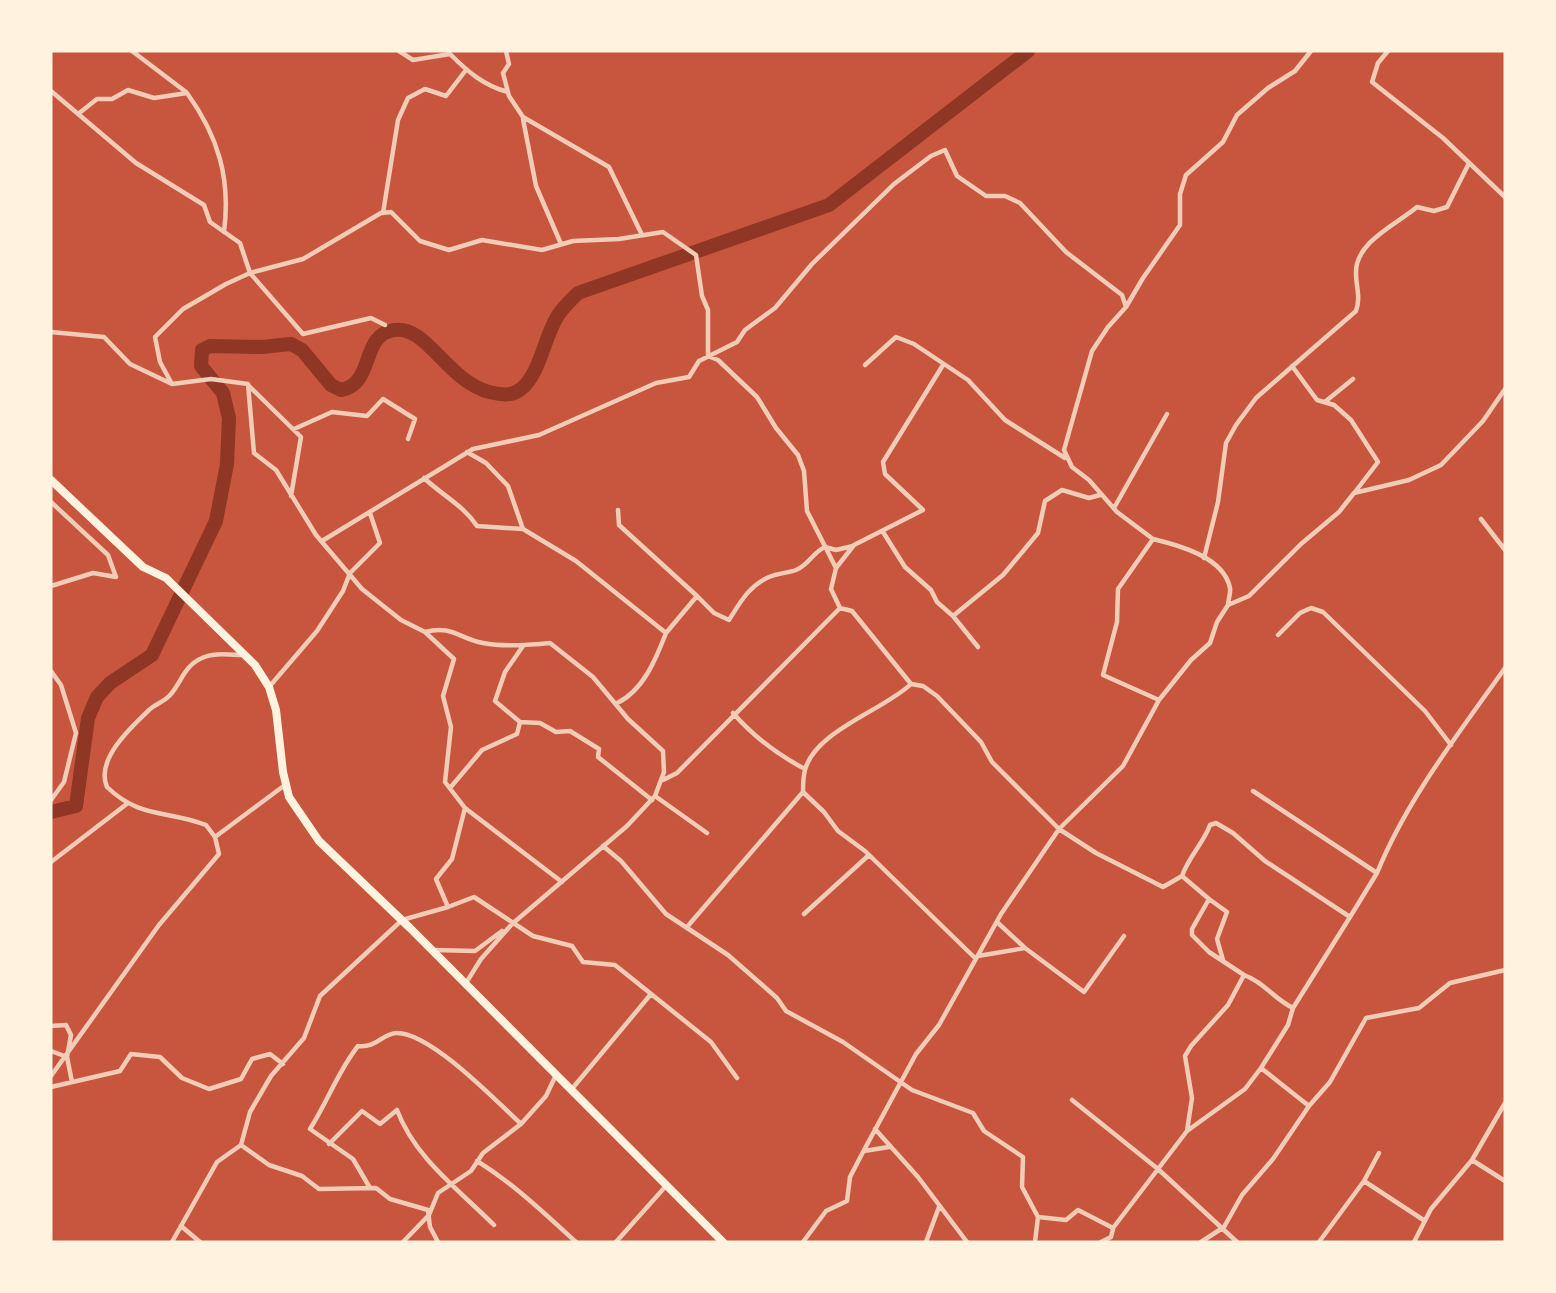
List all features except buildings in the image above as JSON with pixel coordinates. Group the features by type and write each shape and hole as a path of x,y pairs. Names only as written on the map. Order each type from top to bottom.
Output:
{"highway":[{"path":"51,480 143,567 166,579 247,655 269,687 279,724 285,785 294,807 319,841 402,920 665,1187 723,1242"}],"street":[{"path":"132,51 187,93 206,119 220,150 226,183 224,232"},
{"path":"399,51 413,60 450,54 493,88 508,92"},
{"path":"506,51 509,64 503,73 508,92 523,117 536,186 561,244"},
{"path":"1065,458 1063,450 1092,351 1126,307 1180,225 1180,194 1186,175 1223,142 1237,115 1268,88 1296,71 1311,51"},
{"path":"1388,51 1378,63 1373,82 1411,111 1505,197"},
{"path":"383,213 398,120 408,98 425,89 446,96 466,69"},
{"path":"78,114 97,99 112,99 128,90 154,98 187,93"},
{"path":"51,91 136,163 204,205 210,222 240,243 250,273 303,334 371,318 385,325"},
{"path":"523,117 608,167 642,234"},
{"path":"322,541 467,452 539,435 656,383 689,377 699,362 737,342 745,330 775,308 812,264 885,192 931,156 945,150 949,164 957,176 986,196 1005,196 1020,203 1066,252 1122,295 1126,307"},
{"path":"1204,558 1218,502 1226,443 1256,398 1356,311 1360,300 1355,271 1361,254 1369,243 1417,206 1434,211 1447,206 1469,163"},
{"path":"172,384 160,362 155,337 183,309 250,273 303,259 383,213 391,212 420,241 449,250 482,240 542,250 561,244 663,232 696,255 702,296 708,310 708,356"},
{"path":"51,332 104,337 130,363 172,384 211,379 248,384 301,437 291,497"},
{"path":"803,1242 826,1211 848,1201 850,1177 875,1129 916,1054 939,1025 997,922 1059,829 1123,766 1159,700 1191,660 1210,643 1217,622 1228,605 1230,588 1221,571 1204,558 1153,539 1114,508 1065,458 1005,420 968,380 914,344 895,337 865,365"},
{"path":"708,356 718,360 757,397 776,428 798,455 804,471 807,511 836,568"},
{"path":"618,510 619,525 714,613 729,620 748,590 771,576 797,570 806,564 814,552 825,547 836,550 855,545 923,510 885,474 883,462 943,365"},
{"path":"1228,605 1249,596 1301,544 1339,512 1378,462 1351,419 1326,401 1317,400 1292,366"},
{"path":"1326,401 1353,379"},
{"path":"248,384 254,453 276,470 322,541 362,589 401,620 425,632 454,659 443,696 451,727 445,782 465,808 562,882"},
{"path":"1354,493 1409,480 1441,465 1483,421 1505,389"},
{"path":"295,429 332,412 367,416 383,399 415,418 408,439"},
{"path":"1114,508 1167,414"},
{"path":"467,452 486,463 508,486 523,529"},
{"path":"424,478 445,498 467,511 477,526 523,529 576,561 666,633"},
{"path":"953,616 1003,575 1038,533 1045,501 1062,490 1089,498 1100,495"},
{"path":"51,502 108,555 116,577 93,573 51,586"},
{"path":"269,687 317,631 343,591 350,573 380,543 370,513"},
{"path":"1481,519 1505,550"},
{"path":"883,532 905,568 931,590 936,602 953,616 978,647"},
{"path":"1153,539 1118,589 1117,622 1103,675 1159,700"},
{"path":"855,545 836,568 831,589 841,608 852,611 911,684 923,686 937,696 981,742 992,762 1059,829 1096,853 1163,887 1182,876 1192,852 1205,838 1210,825 1216,823 1233,833 1265,861 1350,917"},
{"path":"617,703 630,697 646,675 666,633 697,596"},
{"path":"662,781 677,773 733,713 841,608"},
{"path":"1278,635 1300,613 1311,608 1323,612 1425,711 1451,745"},
{"path":"425,632 442,627 482,643 550,643 584,669 617,703 628,719 663,751 662,781 653,798 562,882 475,951 432,950"},
{"path":"524,645 505,672 495,701 520,722 540,723 556,732 570,731 599,749 598,757 653,798 707,833"},
{"path":"51,1076 159,925 219,854 215,837 206,825 158,815 128,803 111,792 104,781 105,767 118,745 151,709 169,696 181,674 194,663 209,656 247,655"},
{"path":"1101,1242 1111,1237 1113,1228 1187,1132 1245,1089 1261,1068 1288,1025 1293,1008 1377,873 1391,840 1451,745 1505,668"},
{"path":"51,671 61,685 76,733 64,782 51,800"},
{"path":"687,927 803,792 805,769 815,753 845,727 911,684"},
{"path":"733,713 752,734 784,758 805,769"},
{"path":"450,788 482,750 501,738 517,734 520,722"},
{"path":"215,837 285,785"},
{"path":"1253,791 1377,873"},
{"path":"803,792 824,812 838,831 869,855 977,958"},
{"path":"51,862 128,803"},
{"path":"448,908 436,879 452,859 465,808"},
{"path":"603,846 621,861 666,914 728,955 777,999 786,1011 843,1042 921,1094 973,1113 984,1130 1023,1157 1022,1187 1038,1217 1035,1242"},
{"path":"804,914 869,855"},
{"path":"1182,876 1227,912 1217,939 1223,960"},
{"path":"172,1242 218,1162 241,1145 250,1112 271,1076 304,1038 320,996 402,920 448,908 474,897 533,936 572,946 583,962 615,965 711,1042 737,1078"},
{"path":"1209,899 1192,929 1192,935 1209,952 1260,982 1278,1000 1293,1008"},
{"path":"997,922 1025,948 1084,992 1124,936"},
{"path":"465,984 485,954 512,924"},
{"path":"977,958 1025,948"},
{"path":"1201,1242 1224,1227 1242,1195 1273,1159 1309,1106 1331,1082 1366,1018 1419,1009 1450,983 1505,970"},
{"path":"1187,1132 1192,1098 1185,1056 1228,1005 1244,975"},
{"path":"571,1091 651,994"},
{"path":"51,1026 66,1025 71,1035 67,1057 72,1082"},
{"path":"370,1188 353,1158 310,1129 329,1099 341,1067 358,1046 371,1047 394,1033 416,1036 467,1074 522,1124"},
{"path":"51,1051 67,1057"},
{"path":"51,1087 120,1071 131,1054 160,1057 182,1078 209,1089 241,1079 252,1059 270,1054 283,1064"},
{"path":"1261,1068 1309,1106"},
{"path":"403,1242 429,1215 438,1193 471,1171 483,1153 522,1124 546,1096 556,1075"},
{"path":"1072,1100 1158,1169 1184,1195 1224,1227 1237,1242"},
{"path":"1414,1242 1431,1209 1472,1160 1505,1103"},
{"path":"329,1144 362,1111 380,1124 397,1110 406,1133 424,1152 437,1174 494,1225"},
{"path":"875,1129 902,1158 967,1242"},
{"path":"241,1145 269,1164 302,1176 320,1189 376,1188 390,1199 428,1210 430,1227 438,1242"},
{"path":"863,1152 874,1147 890,1147"},
{"path":"1319,1242 1364,1181 1379,1153"},
{"path":"1472,1160 1505,1181"},
{"path":"477,1161 513,1183 536,1208 576,1242"},
{"path":"1364,1181 1425,1221"},
{"path":"616,1242 665,1187"},
{"path":"926,1242 939,1206"},
{"path":"1038,1217 1066,1220 1078,1210 1113,1228"},
{"path":"181,1226 200,1242"}],"waterway":[{"path":"51,812 76,806 88,718 97,697 110,683 152,655 216,521 227,464 229,418 223,393 201,366 202,350 210,346 262,347 291,344 302,350 331,385 341,390 352,386 359,379 371,350 383,334 394,330 407,331 418,337 467,381 483,390 514,393 521,389 533,374 552,326 564,307 578,293 829,205 1028,51"}]}
